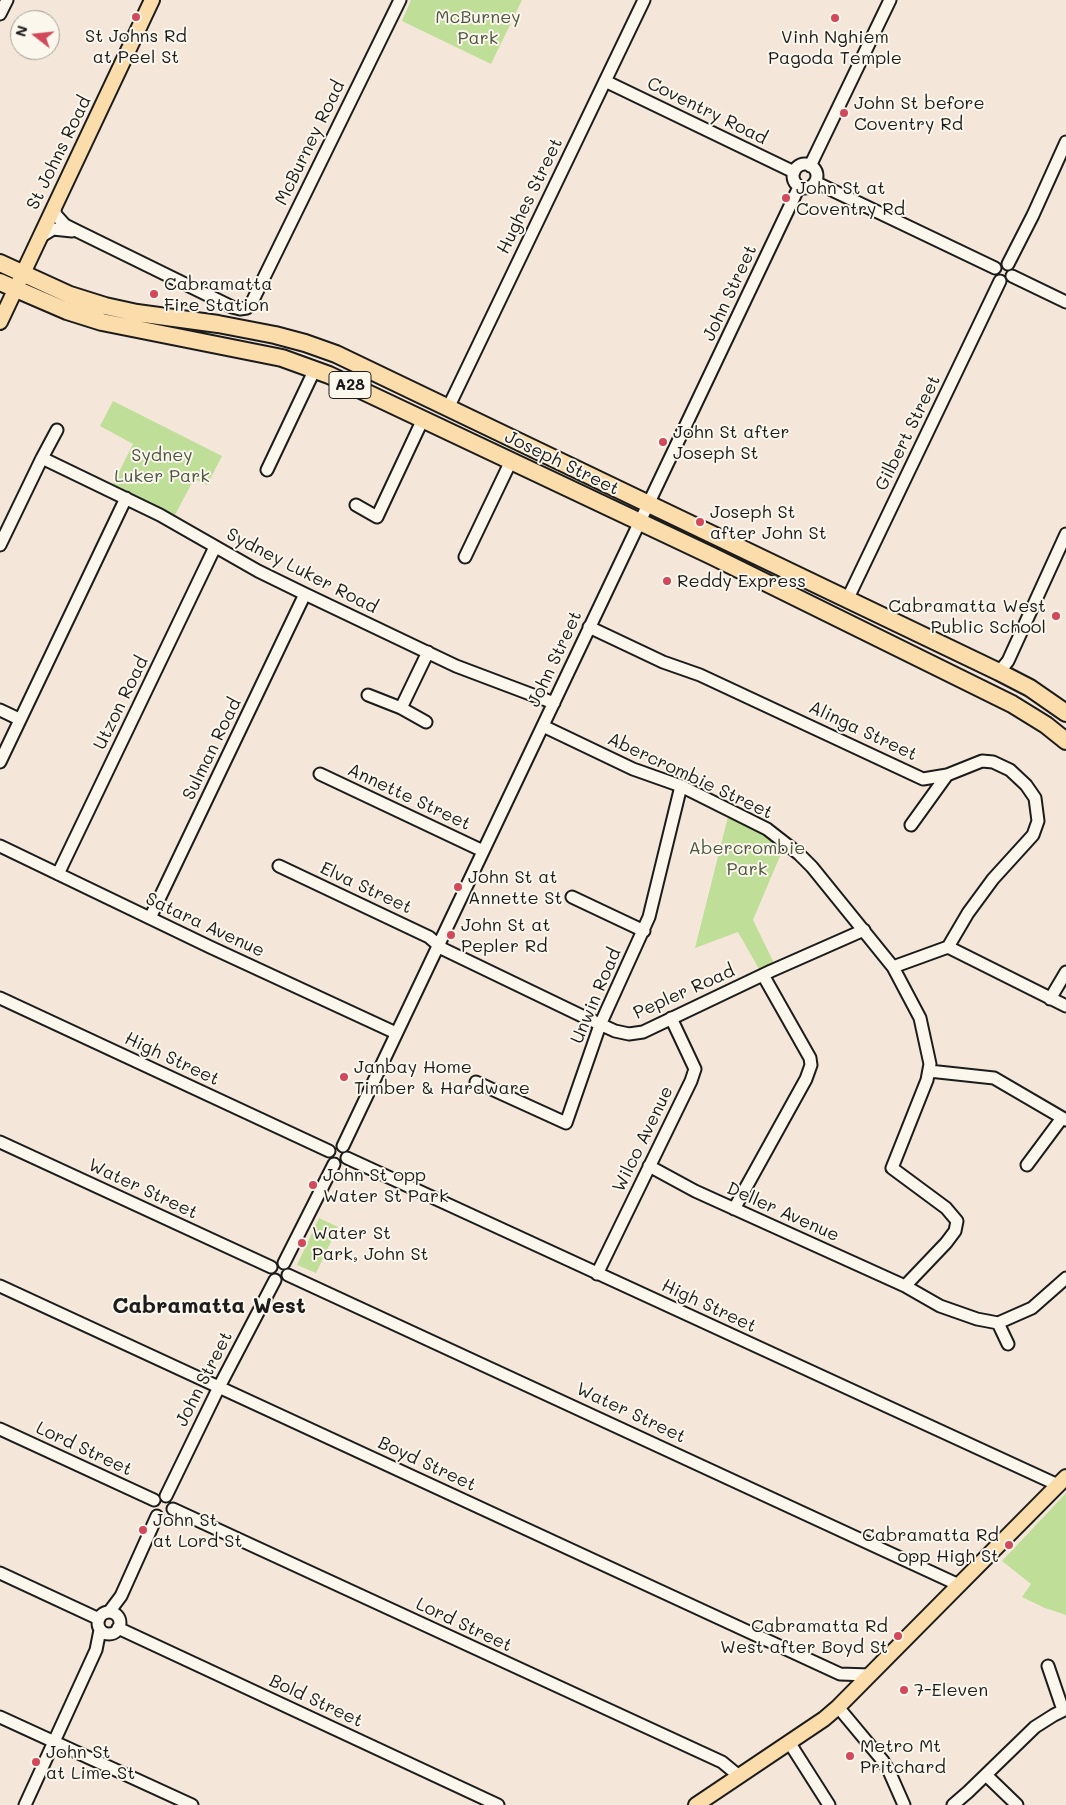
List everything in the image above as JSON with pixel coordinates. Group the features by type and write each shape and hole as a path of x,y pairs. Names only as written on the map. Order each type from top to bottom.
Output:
{"highway":[{"name":"A28","path":"0,263 23,274"},
{"name":"Joseph Street","path":"23,274 70,294 106,306 137,313 248,330 305,343 336,354 998,672 1030,688 1066,713"},
{"name":"A28","path":"0,282 15,290"},
{"name":"Joseph Street","path":"15,290 67,311 102,322 266,355 314,369 712,556 1012,704 1046,725 1066,741"}],"main road":[{"name":"St Johns Road","path":"0,322 152,0"},
{"path":"696,1805 824,1719 838,1707 1062,1481"}],"street":[{"path":"0,14 7,0"},
{"name":"McBurney Road","path":"77,232 232,307 247,308 252,302 400,0"},
{"name":"Hughes Street","path":"448,408 644,0"},
{"path":"810,166 890,0"},
{"name":"Coventry Road","path":"605,81 794,172"},
{"path":"1008,264 1033,215 1066,142"},
{"path":"801,165 810,166 816,173 815,182 805,188 799,187 793,179 794,172 801,165"},
{"path":"815,182 995,268"},
{"name":"John Street","path":"343,1146 638,522 703,391 799,187"},
{"path":"54,208 56,215 65,225 77,232"},
{"path":"40,238 53,229 77,232"},
{"path":"1008,264 999,264 995,268 995,277 1000,281 1006,281 1012,276"},
{"path":"1008,264 1012,269 1012,276"},
{"path":"1012,276 1066,302"},
{"name":"Gilbert Street","path":"847,600 1000,281"},
{"path":"267,470 314,369"},
{"path":"356,505 377,517 423,419"},
{"path":"0,545 57,430"},
{"name":"Sydney Luker Road","path":"42,458 160,515 215,548 305,594 490,680 554,703"},
{"path":"466,557 511,461"},
{"path":"0,762 126,498"},
{"path":"998,672 1008,661 1066,534"},
{"name":"Utzon Road","path":"58,874 215,548"},
{"name":"Sulman Road","path":"150,918 305,594"},
{"name":"Alinga Street","path":"589,627 663,662 700,675 923,779 947,775 982,761 993,762 1010,770 1026,785 1035,798 1038,821 1034,835 993,879 968,913 948,947"},
{"path":"401,708 428,652"},
{"path":"368,695 401,708 426,722"},
{"path":"0,710 19,719"},
{"name":"Abercrombie Street","path":"543,726 633,769 681,786 750,819 784,841 812,867 893,967 920,1018 930,1064 927,1080 892,1168 946,1208 957,1221 955,1231 946,1244 904,1286"},
{"name":"Annette Street","path":"320,774 483,851"},
{"path":"911,825 947,775"},
{"name":"Unwin Road","path":"476,1082 566,1123 600,1025 644,931 654,899 681,786"},
{"name":"Satara Avenue","path":"0,846 396,1033"},
{"name":"Elva Street","path":"279,866 438,944"},
{"path":"572,897 644,931"},
{"name":"Pepler Road","path":"438,944 447,951 600,1025 629,1034 643,1032 864,930"},
{"path":"893,967 948,947 1066,1006"},
{"path":"1050,999 1066,972"},
{"path":"734,1209 806,1079 811,1065 810,1058 763,975"},
{"name":"High Street","path":"0,998 329,1151"},
{"name":"Wilco Avenue","path":"597,1274 691,1081 695,1069 671,1018"},
{"path":"929,1071 994,1078 1064,1119 1027,1165"},
{"name":"Water Street","path":"0,1142 271,1267"},
{"path":"340,1144 347,1150 347,1158 341,1164 334,1164 329,1158 329,1151 334,1145 340,1144"},
{"name":"High Street","path":"347,1158 597,1274 1062,1481"},
{"path":"284,1263 334,1164"},
{"name":"Deller Avenue","path":"649,1166 695,1192 904,1286 940,1306 977,1319 998,1322"},
{"path":"278,1262 284,1263 288,1268 288,1275 283,1280 275,1280 270,1273 271,1267 278,1262"},
{"name":"Water Street","path":"288,1275 770,1497 958,1586"},
{"path":"1008,1344 998,1322 1032,1308 1066,1278"},
{"name":"John Street","path":"166,1496 219,1387 275,1280"},
{"name":"Boyd Street","path":"0,1286 840,1674 870,1674"},
{"name":"Lord Street","path":"0,1429 154,1500"},
{"path":"159,1496 166,1496 172,1500 173,1510 165,1517 157,1516 152,1510 154,1500 159,1496"},
{"name":"Lord Street","path":"173,1510 722,1762 739,1776"},
{"path":"25,1805 157,1516"},
{"name":"Bold Street","path":"0,1573 498,1805"},
{"path":"952,1805 1035,1727 1064,1710 1048,1666"},
{"path":"840,1674 847,1685 849,1696"},
{"path":"838,1707 890,1771 904,1805"},
{"path":"0,1716 192,1805"},
{"path":"789,1742 826,1798 828,1805"},
{"path":"986,1775 1017,1805"}],"green space":[{"name":"McBurney Park","path":"411,0 522,0 491,64 402,21"},
{"name":"Sydney Luker Park","path":"113,401 222,456 207,485 194,479 175,515 113,484 133,444 100,426"},
{"name":"Abercrombie Park","path":"729,813 783,849 753,920 774,963 759,969 738,932 695,948"},
{"path":"319,1218 338,1227 316,1273 297,1265"},
{"path":"1066,1493 1066,1615 1022,1597 1031,1584 1002,1561"}],"place":[{"name":"St Johns Rd at Peel St","path":"136,17"},
{"name":"Vinh Nghiem Pagoda Temple","path":"835,18"},
{"name":"John St before Coventry Rd","path":"844,113"},
{"name":"John St at Coventry Rd","path":"786,198"},
{"name":"Cabramatta Fire Station","path":"154,294"},
{"name":"John St after Joseph St","path":"663,442"},
{"name":"Joseph St after John St","path":"700,522"},
{"name":"Reddy Express","path":"667,581"},
{"name":"Cabramatta West Public School","path":"1056,616"},
{"name":"John St at Annette St","path":"458,887"},
{"name":"John St at Pepler Rd","path":"451,935"},
{"name":"Janbay Home Timber & Hardware","path":"344,1077"},
{"name":"John St opp Water St Park","path":"313,1185"},
{"name":"Water St Park, John St","path":"302,1243"},
{"name":"John St at Lord St","path":"143,1530"},
{"name":"Cabramatta Rd opp High St","path":"1009,1545"},
{"name":"Cabramatta Rd West after Boyd St","path":"898,1636"},
{"name":"7-Eleven","path":"904,1690"},
{"name":"Metro Mt Pritchard","path":"850,1756"},
{"name":"John St at Lime St","path":"36,1762"}],"district":[{"name":"Cabramatta West","path":"209,1306"}]}
